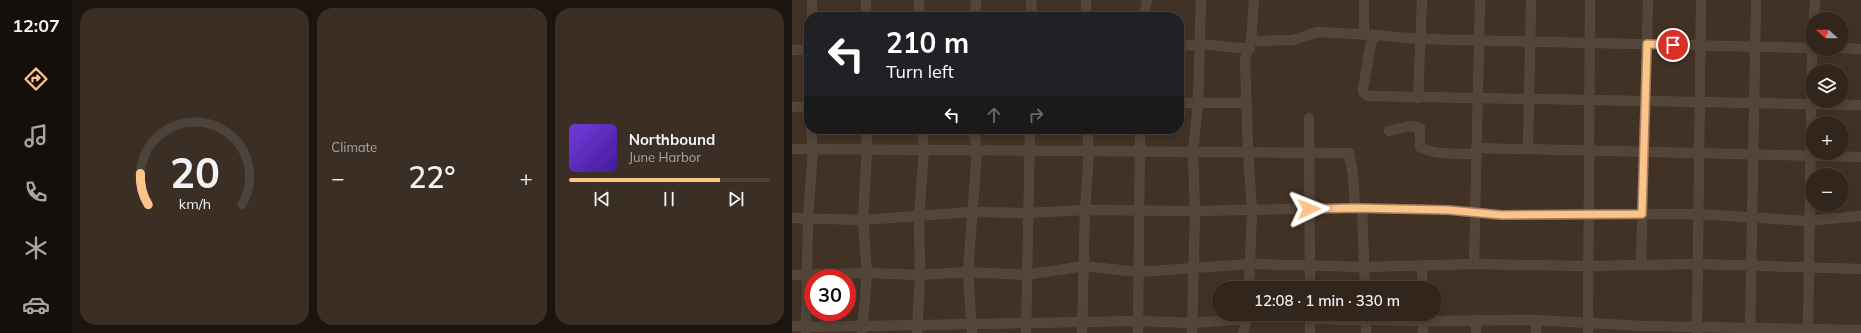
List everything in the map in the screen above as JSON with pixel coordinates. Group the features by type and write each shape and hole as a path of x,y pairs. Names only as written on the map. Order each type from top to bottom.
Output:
{"street":[{"path":"812,0 812,12"},
{"path":"866,0 866,12"},
{"path":"919,0 920,12"},
{"path":"975,12 976,0"},
{"path":"1031,0 1032,12"},
{"path":"1086,0 1086,12"},
{"path":"1145,12 1147,0"},
{"path":"1192,333 1192,268 1195,211 1193,152 1198,103 1201,0"},
{"path":"1249,281 1252,210 1248,152 1245,59 1250,45 1254,0"},
{"path":"1364,0 1364,35"},
{"path":"1418,98 1419,39 1422,0"},
{"path":"1474,264 1480,0"},
{"path":"1528,149 1531,0"},
{"path":"1588,333 1590,0"},
{"path":"1641,265 1648,0"},
{"path":"1697,330 1701,0"},
{"path":"1750,330 1756,0"},
{"path":"1814,12 1815,0"},
{"path":"1184,46 1200,44 1250,45 1293,40 1318,32 1419,39 1479,41 1805,48"},
{"path":"1376,35 1371,43 1363,92 1368,96 1805,104"},
{"path":"1849,48 1861,49"},
{"path":"792,50 804,50"},
{"path":"1184,103 1246,103"},
{"path":"1849,105 1861,105"},
{"path":"792,107 804,107"},
{"path":"1309,118 1310,281"},
{"path":"1390,131 1410,126 1420,128 1420,147 1432,152 1528,149 1805,156"},
{"path":"807,269 808,219 813,149 812,134"},
{"path":"862,330 867,273 863,220 867,150 866,134"},
{"path":"917,329 920,275 919,217 924,150 922,134"},
{"path":"971,328 968,272 971,212 977,150 975,134"},
{"path":"1026,329 1027,213 1030,134"},
{"path":"1082,333 1085,210 1089,151 1087,134"},
{"path":"1138,333 1140,134"},
{"path":"792,149 1349,153 1359,208 1365,281"},
{"path":"1849,157 1861,157"},
{"path":"1808,331 1808,220 1810,160"},
{"path":"792,218 863,220 971,212 1027,213 1085,210 1195,211 1359,208 1502,215 1588,213 1698,214 1808,220 1861,216"},
{"path":"856,273 920,275 968,272 1026,275 1084,266 1138,272 1250,264 1309,264 1365,267 1474,264 1588,266 1698,264 1751,267 1861,269"},
{"path":"1422,266 1422,281"},
{"path":"792,275 804,275"},
{"path":"1442,319 1588,322 1697,330 1861,330"},
{"path":"1476,320 1476,333"},
{"path":"1536,320 1536,333"},
{"path":"792,326 806,330 971,328 1026,329 1082,322 1138,321 1192,323 1212,321"},
{"path":"1243,333 1247,321"},
{"path":"1310,321 1310,333"},
{"path":"1366,321 1366,333"},
{"path":"1423,321 1424,333"}],"route":[{"path":"1309,209 1355,208 1448,210 1502,215 1588,213 1642,214 1647,44 1673,45"}]}
